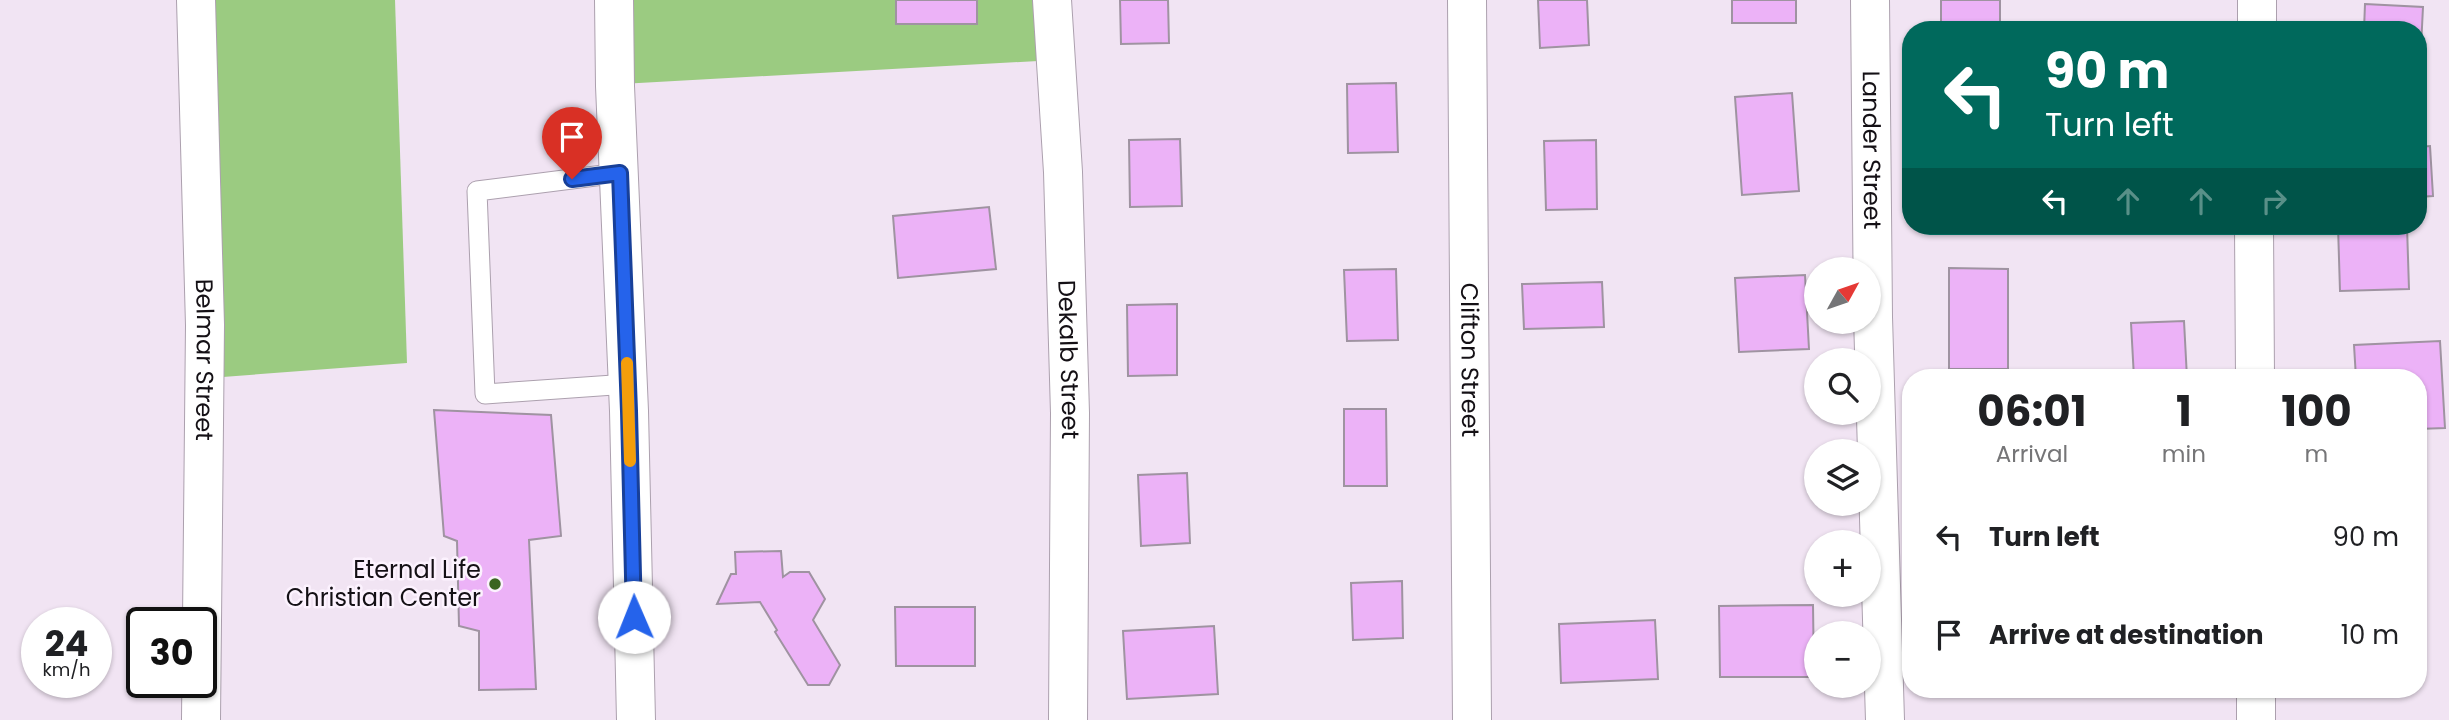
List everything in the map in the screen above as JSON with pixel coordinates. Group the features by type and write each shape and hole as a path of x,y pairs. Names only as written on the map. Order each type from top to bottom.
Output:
{"street":[{"name":"Belmar Street","path":"196,0 205,325 201,720"},
{"path":"614,0 615,86 628,384 636,720"},
{"name":"Dekalb Street","path":"1052,0 1063,172 1070,413 1068,720"},
{"name":"Clifton Street","path":"1467,0 1472,720"},
{"name":"Lander Street","path":"1870,0 1873,317 1885,720"},
{"path":"2256,21 2257,0"},
{"path":"2255,235 2255,369"},
{"path":"2256,698 2256,720"}],"lane":[{"path":"620,173 477,191 485,394 628,384"}],"green space":[{"path":"185,0 395,0 407,363 196,379"},
{"path":"620,0 1056,0 1056,60 621,84"}],"building":[{"path":"896,0 977,0 977,24 896,24"},
{"path":"1120,0 1168,0 1169,43 1121,44"},
{"path":"1538,0 1587,0 1589,45 1540,48"},
{"path":"1732,0 1796,0 1796,23 1732,23"},
{"path":"1941,0 2000,0 2000,21 1941,21"},
{"path":"2365,4 2423,7 2422,21 2364,21"},
{"path":"1396,83 1398,152 1348,153 1347,84"},
{"path":"1792,93 1799,191 1742,195 1735,97"},
{"path":"1180,139 1182,206 1130,207 1129,140"},
{"path":"1596,140 1597,209 1546,210 1544,141"},
{"path":"2427,146 2430,146 2433,196 2427,196"},
{"path":"989,207 996,269 898,278 893,216"},
{"path":"2338,235 2407,235 2409,289 2340,291"},
{"path":"1949,268 2008,269 2008,369 1949,369"},
{"path":"1396,269 1398,340 1347,341 1344,270"},
{"path":"1804,275 1804,334 1808,334 1809,348 1739,352 1735,278"},
{"path":"1602,282 1604,327 1524,329 1522,284"},
{"path":"1177,304 1177,375 1128,376 1127,305"},
{"path":"2184,321 2187,369 2134,369 2131,323"},
{"path":"2440,341 2445,428 2427,429 2427,369 2355,369 2354,345"},
{"path":"1344,409 1386,409 1387,486 1344,486"},
{"name":"Eternal Life Christian Center","path":"434,410 551,415 561,536 529,540 536,689 479,690 479,631 459,626 457,541 444,536"},
{"path":"1187,473 1190,543 1141,546 1138,475"},
{"path":"781,551 783,577 790,572 809,572 825,599 813,620 840,665 829,685 808,685 760,602 717,604 731,574 736,574 735,552"},
{"path":"1402,581 1403,638 1353,640 1351,583"},
{"path":"1719,606 1813,607 1813,621 1804,621 1804,677 1720,677"},
{"path":"895,607 975,607 975,666 896,666"},
{"path":"1655,620 1658,679 1561,683 1559,624"},
{"path":"1214,626 1218,694 1127,699 1123,631"}],"slow traffic":[{"path":"627,363 630,461"}],"place":[{"name":"Eternal Life Christian Center","path":"495,584"}],"route":[{"path":"572,179 620,173 634,617"}]}
